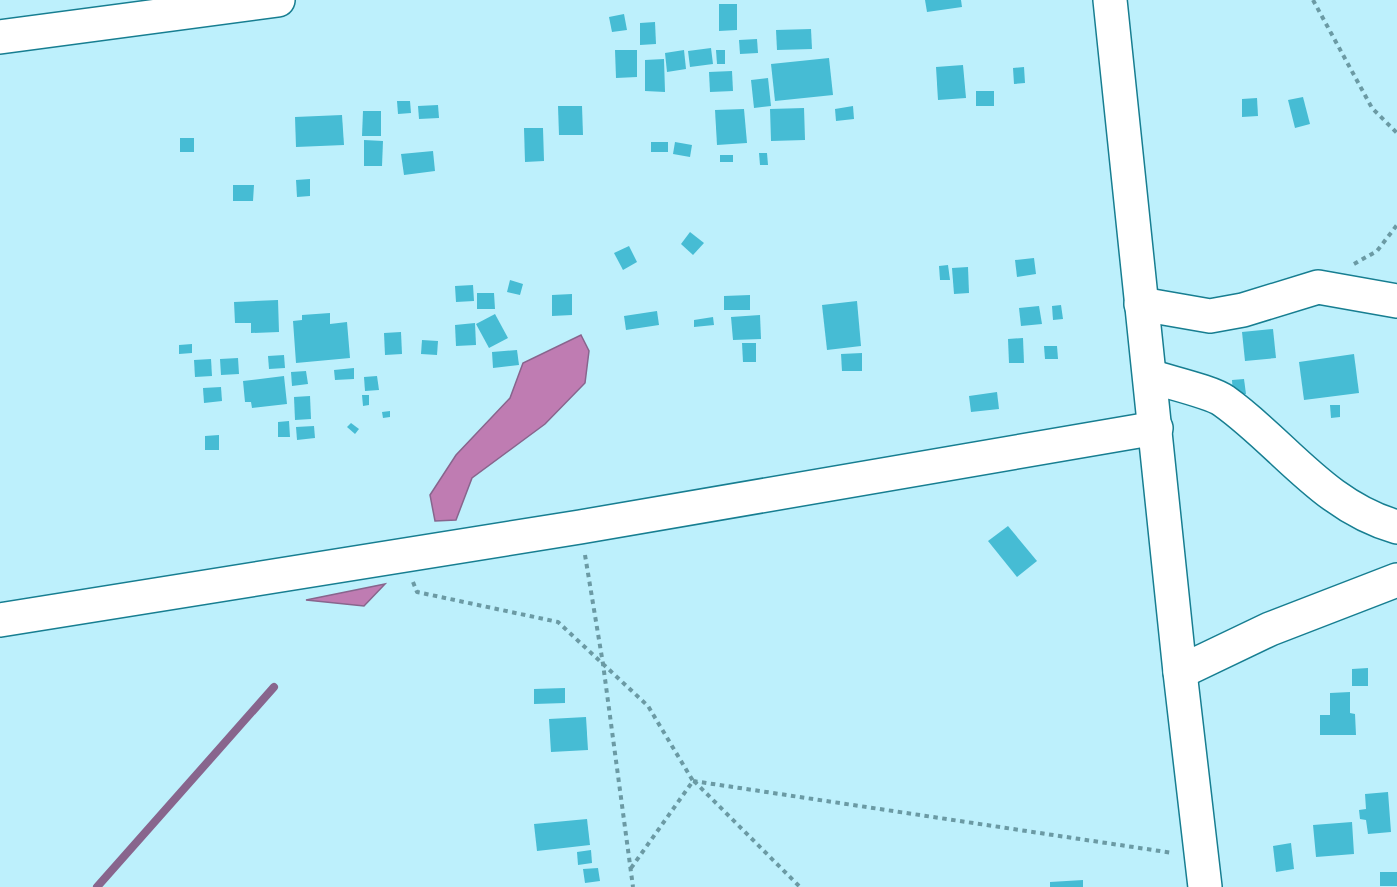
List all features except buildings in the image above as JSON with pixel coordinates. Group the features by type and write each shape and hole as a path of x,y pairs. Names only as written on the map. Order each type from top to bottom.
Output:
{"street":[{"path":"0,37 278,0"},
{"path":"1110,0 1203,872"},
{"path":"1141,304 1210,316 1243,310 1317,287 1397,301"},
{"path":"1150,376 1222,399 1270,439 1315,483 1372,520 1397,527"},
{"path":"0,620 580,527 1156,428"},
{"path":"1180,672 1270,629 1397,580"}],"path":[{"path":"1313,0 1372,108 1397,133"},
{"path":"1317,287 1377,251 1397,225"},
{"path":"580,527 603,664 629,871 633,887"},
{"path":"404,556 417,592 558,622 648,706 693,781 800,887"},
{"path":"629,871 693,781"},
{"path":"693,781 1203,872"}],"shaded area":[{"path":"581,335 589,351 585,383 545,424 472,478 456,520 435,521 430,495 456,455 510,398 523,363"},
{"path":"385,584 364,606 306,600"}],"waterway":[{"path":"97,887 274,687"}]}
